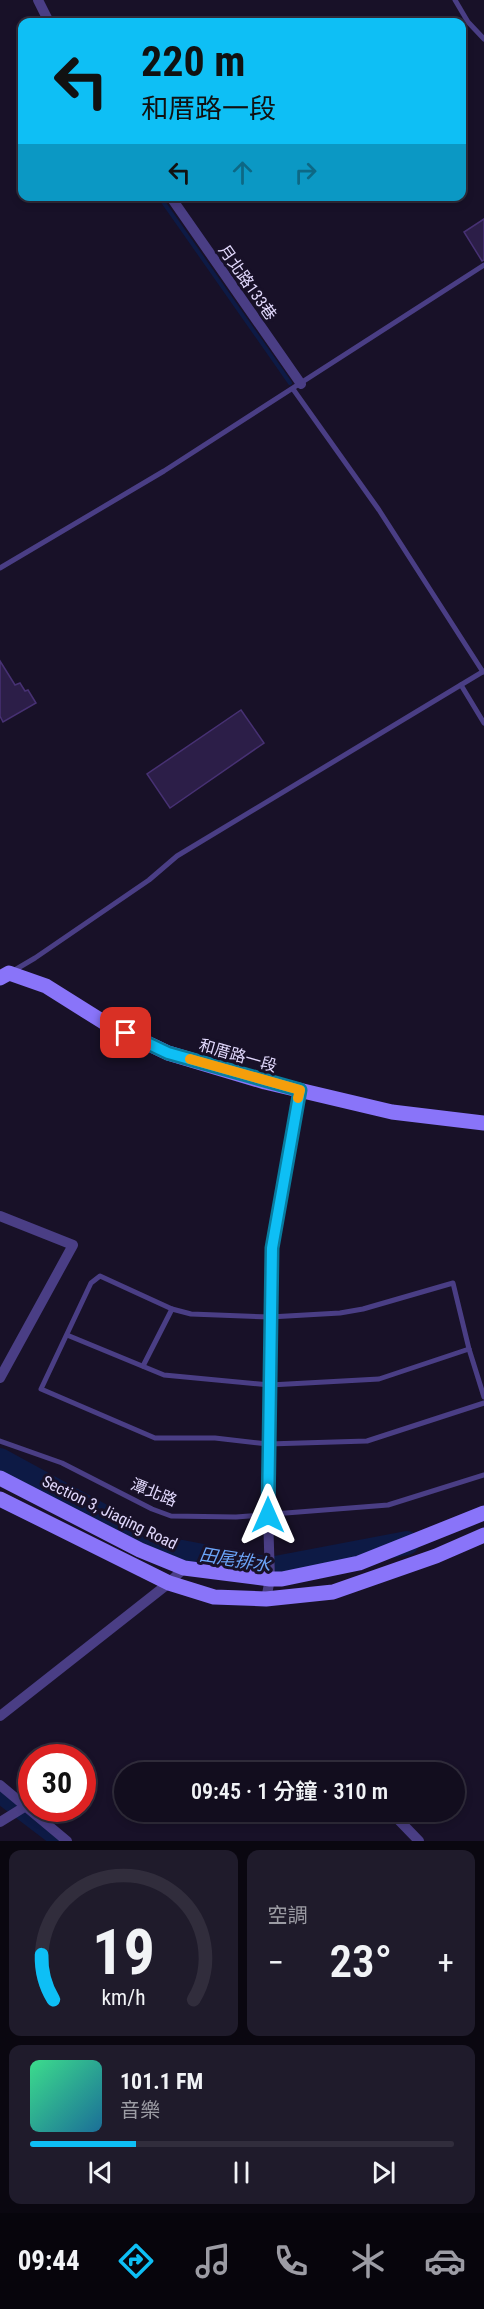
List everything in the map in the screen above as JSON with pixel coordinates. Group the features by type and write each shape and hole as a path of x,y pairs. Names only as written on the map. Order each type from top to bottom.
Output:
{"street":[{"path":"38,0 47,18"},
{"name":"月北路133巷","path":"173,201 297,387"},
{"name":"和厝路一段","path":"4,976 46,987 105,1023 168,1053 300,1090 392,1112 484,1123"},
{"path":"266,1599 270,1579 268,1444 272,1248 300,1090"},
{"path":"0,1216 73,1245 4,1364 0,1378"},
{"name":"Section 3, Jiaqing Road","path":"0,1478 140,1551 184,1568 270,1579 282,1579 358,1563 484,1513"},
{"path":"0,1499 169,1583 214,1597 266,1599 333,1592 436,1556 484,1535"},
{"path":"0,1716 169,1583 184,1568"},
{"path":"0,1785 18,1800"},
{"path":"0,1822 18,1811"},
{"path":"45,1822 67,1841"},
{"path":"401,1822 419,1841"}],"lane":[{"path":"455,0 466,18"},
{"path":"466,19 484,39"},
{"path":"0,568 164,471 484,266"},
{"path":"4,976 35,958 149,880 177,856 484,671 297,387"},
{"path":"461,685 484,723"},
{"path":"484,1397 469,1349 453,1283 363,1309 340,1313 270,1317 191,1314 172,1309 100,1276 91,1283 41,1389 155,1438 215,1438 268,1444 367,1441 484,1403"},
{"path":"143,1366 172,1309"},
{"path":"67,1335 164,1375 270,1385 379,1379 469,1349"},
{"name":"潭北路","path":"0,1441 62,1463 152,1509 171,1516 236,1518 388,1505 484,1475"}],"building":[{"path":"484,219 484,260 482,261 464,232"},
{"path":"0,661 15,685 20,683 25,691 28,690 36,703 3,722 0,716"},
{"path":"241,710 264,743 170,808 147,774"}],"waterway":[{"path":"163,201 290,383"},
{"name":"田尾排水","path":"0,1460 161,1548 270,1569 407,1543"},
{"path":"0,1797 58,1841"}],"slow traffic":[{"path":"190,1059 300,1090 298,1098"}],"route":[{"path":"126,1033 168,1053 300,1090 272,1248 268,1515"}]}
